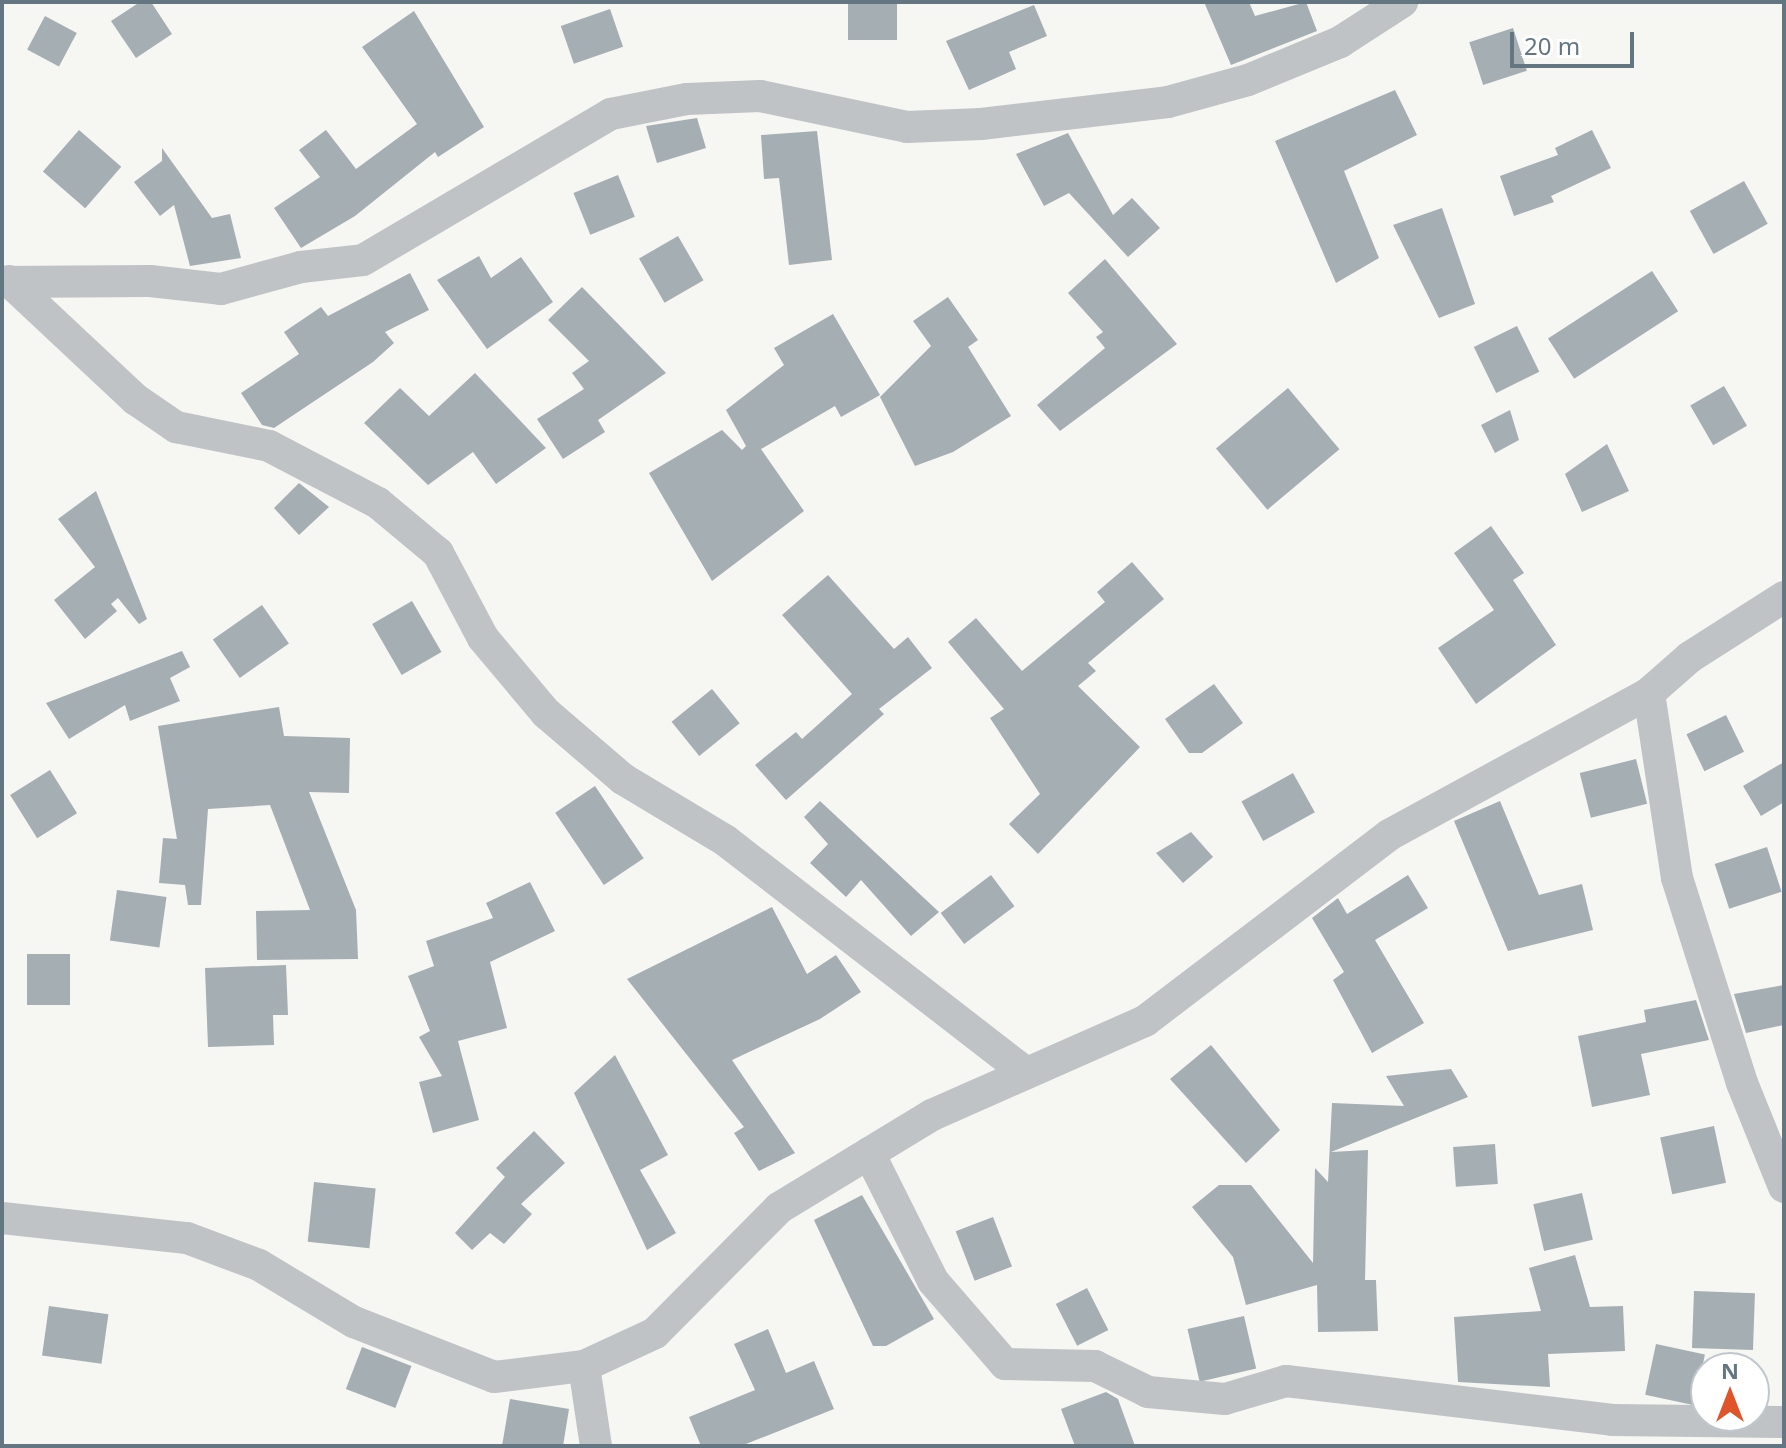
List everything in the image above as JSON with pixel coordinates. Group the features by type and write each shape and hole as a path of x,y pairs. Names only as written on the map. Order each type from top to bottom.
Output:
{"street":[{"path":"6,282 150,281 221,289 301,267 363,260 611,114 687,99 760,96 907,127 1168,102 1248,80 1340,42 1402,2"},
{"path":"6,282 135,399 176,427 269,446 378,503 438,553 483,638 546,713 623,779 726,841 1026,1073"},
{"path":"2,1218 187,1238 259,1265 354,1322 494,1377 584,1366 655,1333 779,1208 932,1115 1145,1021 1389,835 1649,693 1690,657 1784,597"},
{"path":"1649,693 1677,878 1742,1083 1784,1187"},
{"path":"869,1153 933,1281 1005,1364 1095,1366 1148,1392 1225,1399 1286,1381 1613,1420 1784,1422"},
{"path":"584,1366 596,1446"}],"building":[{"path":"140,2 151,2 172,34 136,58 111,21"},
{"path":"848,2 897,2 897,40 848,40"},
{"path":"1204,2 1249,2 1255,16 1306,2 1317,31 1231,65"},
{"path":"1034,5 1047,36 1009,52 1016,69 969,90 946,41"},
{"path":"610,9 623,47 574,64 561,26"},
{"path":"414,11 484,127 438,157 435,152 355,216 301,248 274,208 320,177 299,150 326,130 356,169 417,124 362,47"},
{"path":"45,16 77,33 59,66 27,50"},
{"path":"1513,28 1527,71 1483,85 1469,42"},
{"path":"1395,90 1417,135 1344,171 1379,258 1336,283 1275,141"},
{"path":"697,118 706,148 657,163 646,126"},
{"path":"79,130 121,167 85,208 43,172"},
{"path":"1592,130 1611,168 1551,196 1554,202 1514,216 1500,176 1558,155 1555,148"},
{"path":"817,131 832,260 789,265 779,178 764,179 761,135"},
{"path":"1068,133 1113,215 1132,198 1160,228 1128,257 1069,193 1044,206 1016,154"},
{"path":"162,148 212,218 230,214 241,258 190,266 174,205 160,216 134,182 162,161"},
{"path":"618,175 635,217 590,235 573,193"},
{"path":"1744,181 1768,224 1714,254 1690,211"},
{"path":"1442,208 1475,304 1439,318 1393,225"},
{"path":"678,236 704,280 665,303 639,258"},
{"path":"479,256 491,278 521,257 553,302 487,349 437,280"},
{"path":"1105,259 1177,344 1060,431 1037,405 1105,348 1096,337 1103,332 1068,293"},
{"path":"1652,271 1678,311 1574,379 1548,339"},
{"path":"410,273 429,310 385,332 394,343 373,362 274,428 262,425 241,393 299,354 284,332 321,307 328,316"},
{"path":"582,287 666,373 598,420 605,432 563,459 537,419 584,389 572,373 589,361 548,320"},
{"path":"948,297 978,340 968,347 1011,416 953,452 915,466 880,397 931,346 913,321"},
{"path":"833,314 880,395 841,417 835,406 761,449 804,511 712,581 649,473 722,430 742,450 746,446 726,410 784,365 774,348"},
{"path":"1517,326 1539,372 1496,393 1474,347"},
{"path":"475,373 546,448 496,484 473,452 428,485 364,423 400,388 429,416"},
{"path":"1724,386 1747,426 1713,445 1690,406"},
{"path":"1288,388 1339,449 1267,510 1216,448"},
{"path":"1510,410 1519,440 1495,453 1481,425"},
{"path":"1607,444 1629,491 1582,512 1565,474"},
{"path":"299,483 329,507 299,535 274,508"},
{"path":"96,491 147,619 139,624 118,598 111,604 117,611 85,639 54,600 95,567 58,519"},
{"path":"1491,526 1524,573 1513,580 1556,645 1476,704 1438,648 1494,610 1454,553"},
{"path":"1132,562 1164,599 1088,663 1096,671 1078,686 1140,747 1038,854 1009,824 1040,794 990,718 1004,709 948,642 976,618 1022,671 1105,602 1097,592"},
{"path":"828,575 894,649 908,637 932,668 879,709 884,714 786,800 755,765 796,732 802,739 852,694 782,615"},
{"path":"412,601 441,652 402,675 372,624"},
{"path":"262,605 289,644 240,678 213,639"},
{"path":"182,651 190,667 170,678 180,701 130,721 125,705 69,739 46,703"},
{"path":"1214,684 1243,723 1202,753 1189,753 1165,719"},
{"path":"712,689 740,723 699,756 672,722"},
{"path":"279,707 284,736 350,738 349,793 309,792 356,910 358,959 257,960 256,911 310,910 270,805 208,809 201,905 188,905 185,885 159,883 163,838 177,839 158,726"},
{"path":"1726,715 1744,752 1704,771 1686,734"},
{"path":"1636,759 1647,804 1591,818 1580,773"},
{"path":"1784,762 1784,802 1761,816 1743,786"},
{"path":"50,770 77,813 37,838 10,795"},
{"path":"1293,773 1315,812 1263,841 1241,802"},
{"path":"595,786 644,858 604,885 555,813"},
{"path":"820,801 939,912 911,936 861,880 846,897 810,863 828,844 804,817"},
{"path":"1500,801 1539,895 1582,884 1593,930 1508,951 1454,821"},
{"path":"1191,832 1213,857 1183,883 1156,853"},
{"path":"1767,847 1782,892 1729,909 1715,864"},
{"path":"991,875 1014,906 964,944 941,913"},
{"path":"1408,875 1428,908 1375,940 1424,1023 1372,1053 1333,980 1344,972 1312,918 1338,898 1347,914"},
{"path":"530,882 555,931 490,962 507,1028 458,1041 479,1120 433,1133 419,1082 442,1076 419,1037 430,1031 408,976 434,966 426,941 493,918 486,903"},
{"path":"117,890 167,897 159,947 110,941"},
{"path":"772,907 807,974 836,955 861,992 820,1019 732,1060 795,1153 759,1171 734,1133 744,1127 627,979"},
{"path":"27,954 70,954 70,1005 27,1005"},
{"path":"286,965 288,1015 273,1015 274,1045 208,1047 205,968"},
{"path":"1784,985 1784,1025 1746,1033 1734,994"},
{"path":"1696,1000 1709,1040 1641,1054 1650,1095 1592,1107 1578,1036 1646,1022 1644,1010"},
{"path":"1211,1045 1280,1130 1246,1163 1170,1079"},
{"path":"615,1055 668,1155 640,1170 676,1233 647,1250 574,1093"},
{"path":"1451,1069 1468,1097 1331,1152 1368,1150 1365,1280 1376,1280 1378,1331 1318,1332 1317,1285 1246,1305 1233,1257 1192,1207 1219,1185 1251,1185 1313,1263 1315,1168 1328,1182 1332,1103 1404,1106 1386,1076"},
{"path":"1714,1126 1726,1183 1672,1194 1660,1137"},
{"path":"534,1131 565,1163 521,1204 532,1214 504,1244 490,1233 472,1250 455,1233 505,1177 496,1168"},
{"path":"1495,1144 1498,1184 1456,1187 1453,1147"},
{"path":"314,1182 376,1188 369,1248 308,1242"},
{"path":"1582,1193 1593,1240 1544,1251 1533,1204"},
{"path":"862,1195 934,1319 886,1346 873,1346 814,1220"},
{"path":"993,1217 1012,1266 975,1281 956,1231"},
{"path":"1575,1255 1590,1307 1623,1306 1625,1351 1548,1354 1550,1387 1458,1382 1454,1317 1541,1311 1529,1268"},
{"path":"1087,1288 1108,1330 1077,1346 1056,1304"},
{"path":"1694,1291 1755,1293 1753,1350 1692,1348"},
{"path":"49,1306 108,1314 101,1364 42,1356"},
{"path":"1244,1316 1256,1369 1200,1382 1187,1329"},
{"path":"768,1329 786,1373 814,1361 834,1409 741,1446 701,1446 689,1417 755,1390 734,1344"},
{"path":"1656,1344 1694,1352 1690,1352 1690,1404 1645,1395"},
{"path":"362,1347 411,1366 395,1408 346,1389"},
{"path":"1106,1392 1118,1399 1135,1446 1075,1446 1061,1409"},
{"path":"510,1399 569,1409 563,1446 502,1446"}]}
